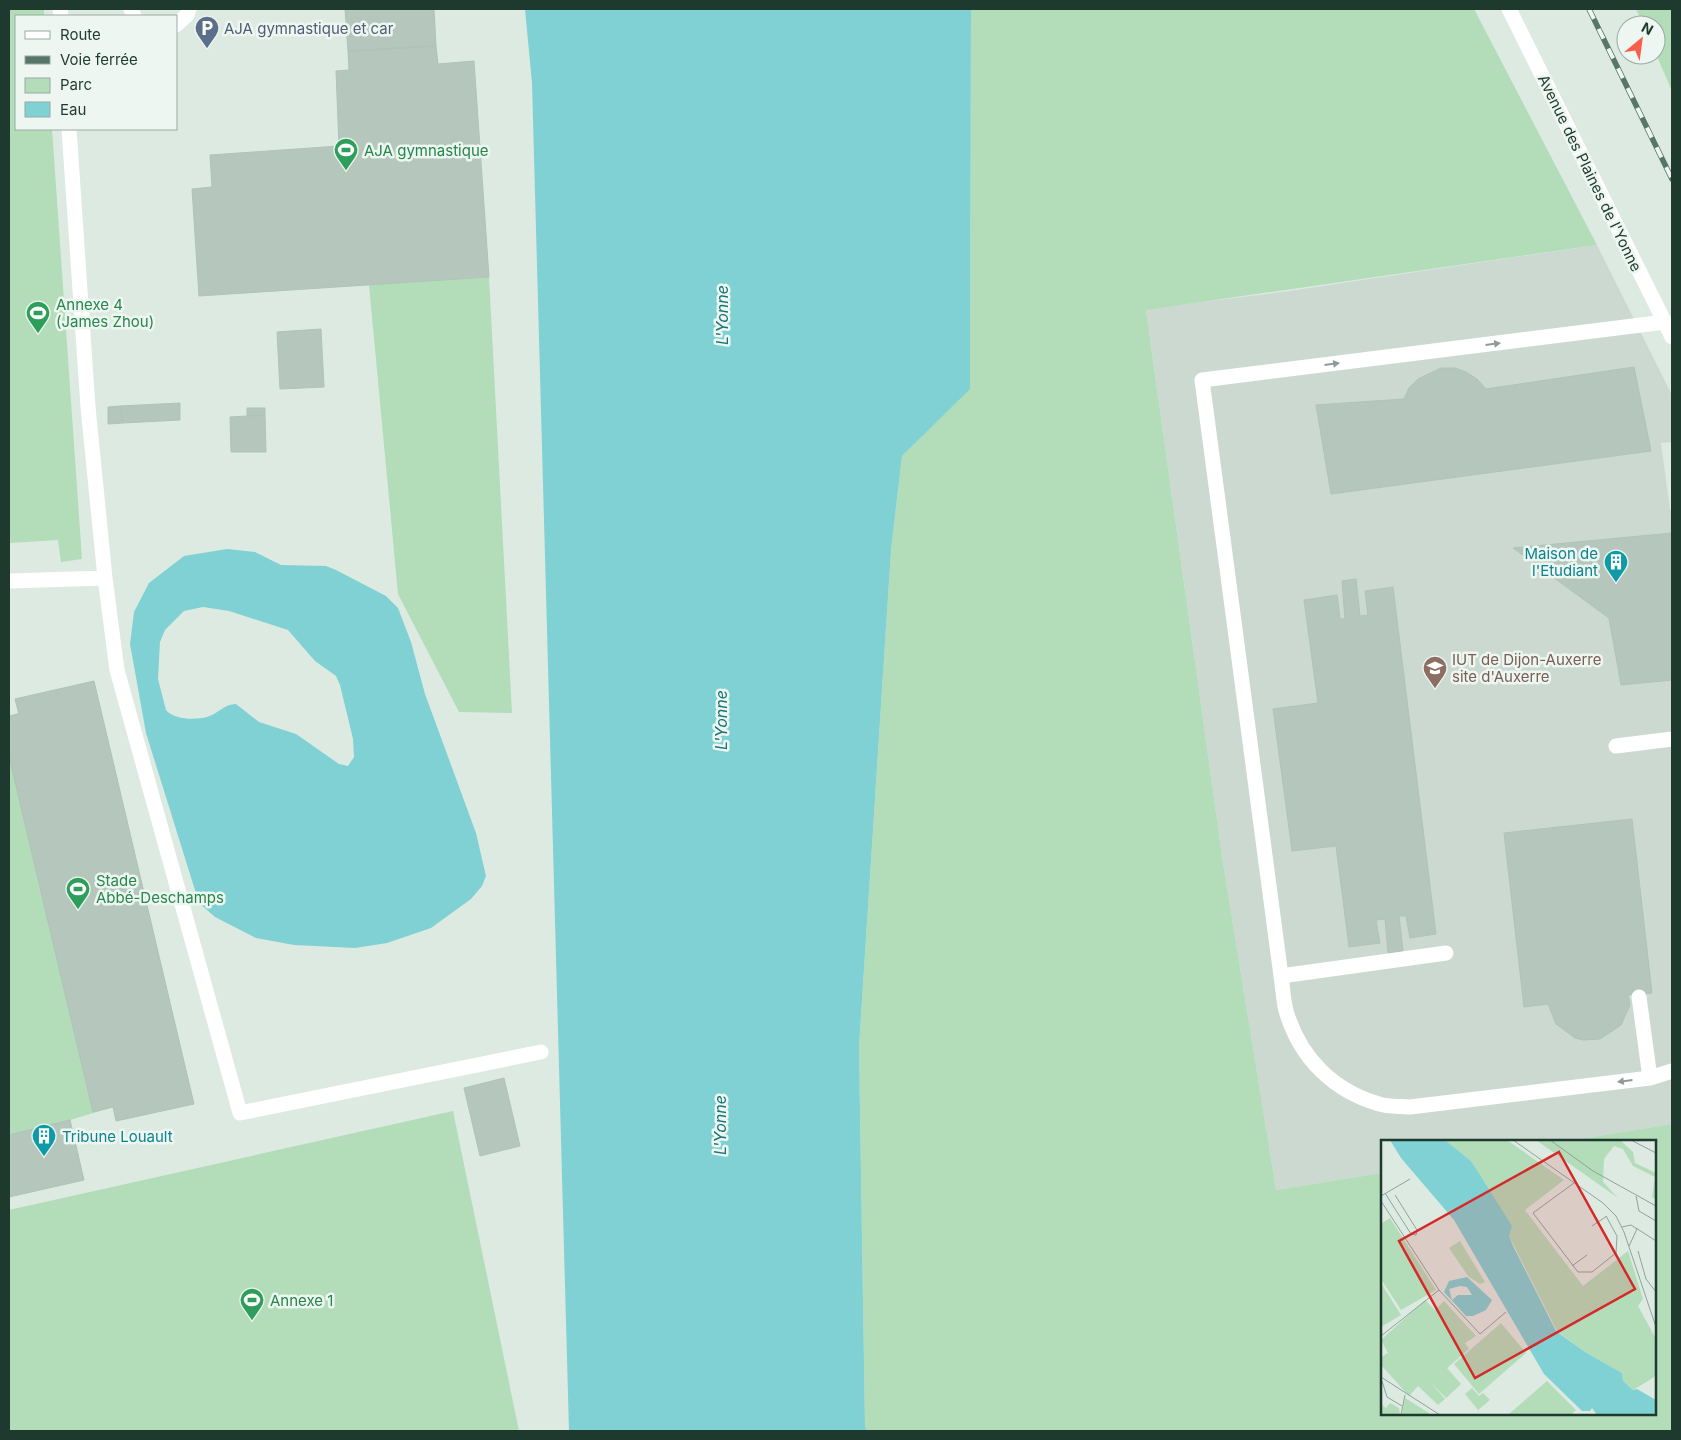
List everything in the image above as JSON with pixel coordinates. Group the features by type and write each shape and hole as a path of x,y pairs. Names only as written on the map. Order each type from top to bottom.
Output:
{"street":[{"path":"178,24 187,15 189,9"},
{"name":"Avenue des Plaines de l'Yonne","path":"1509,9 1672,337"},
{"path":"69,130 88,407 116,670 240,1113 541,1052"},
{"path":"1665,322 1202,380 1286,1013 1299,1045 1318,1070 1346,1091 1380,1105 1410,1107 1466,1101 1650,1078 1672,1071"},
{"path":"9,581 105,578"},
{"path":"1616,746 1672,739"},
{"path":"1281,976 1446,953"},
{"path":"1639,997 1650,1078"}],"shaded area":[{"name":"IUT de Dijon-Auxerre site d'Auxerre","path":"1597,245 1672,395 1672,442 1661,443 1670,510 1672,510 1672,1124 1575,1140 1381,1140 1381,1173 1276,1190 1223,863 1146,309 1289,291"}],"green space":[{"name":"Annexe 4 (James Zhou)","path":"9,9 44,9 44,15 15,15 15,130 52,130 82,559 61,562 58,540 9,543"},
{"path":"971,9 1474,9 1597,245 1146,310 1223,863 1276,1190 1381,1173 1381,1415 1656,1415 1656,1140 1575,1140 1672,1124 1672,1431 867,1431 865,1426 859,1047 891,550 902,456 970,388"},
{"path":"1636,9 1672,9 1672,91 1661,65 1666,65 1666,15 1639,15"},
{"path":"489,277 512,713 459,712 398,594 369,285"},
{"name":"Stade Abbé-Deschamps","path":"94,681 194,1104 116,1121 113,1107 70,1120 84,1180 9,1197 9,716 18,713 15,699"},
{"name":"Annexe 1","path":"453,1111 519,1431 9,1431 9,1210"}],"water":[{"name":"L'Yonne","path":"525,9 971,9 970,389 902,456 891,550 859,1047 865,1426 867,1431 569,1431 532,83"},
{"path":"227,549 255,552 281,565 326,566 386,596 398,608 411,642 425,694 476,833 486,876 482,886 471,899 431,928 387,943 355,948 294,945 256,938 215,917 199,903 146,733 130,644 134,612 149,583 184,556","holes":["203,607 229,611 288,630 315,661 336,676 340,685 353,739 354,757 348,766 339,764 296,734 259,722 236,704 232,704 211,716 197,719 174,716 166,710 158,679 160,642 165,630 184,611"]}],"building":[{"path":"345,9 434,9 436,46 348,51"},
{"name":"AJA gymnastique","path":"436,46 438,64 474,61 489,277 199,296 192,189 212,187 210,155 339,146 336,71 349,70 348,51"},
{"path":"321,329 324,387 280,389 277,332"},
{"path":"1634,367 1651,451 1331,494 1316,405 1404,399 1409,388 1418,379 1441,368 1455,368 1466,372 1477,379 1486,389"},
{"path":"180,403 180,420 123,423 120,406"},
{"path":"120,406 123,423 108,424 108,407"},
{"path":"247,408 265,408 265,415 247,416"},
{"path":"265,415 266,452 231,452 230,417"},
{"name":"Maison de l'Etudiant","path":"1672,533 1672,680 1621,685 1609,618 1513,548"},
{"path":"1356,579 1360,616 1368,615 1365,591 1393,587 1436,934 1410,938 1406,916 1399,916 1403,951 1388,953 1385,919 1376,920 1380,943 1349,947 1336,846 1292,851 1273,709 1318,703 1304,600 1337,595 1340,619 1345,619 1342,581"},
{"name":"Stade Abbé-Deschamps","path":"94,681 194,1104 116,1121 113,1107 93,1112 9,756 9,716 19,714 15,699"},
{"path":"1632,819 1652,993 1628,995 1630,1005 1621,1025 1600,1039 1583,1040 1575,1038 1556,1024 1548,1004 1524,1007 1504,833"},
{"path":"504,1078 520,1146 480,1156 464,1088"},
{"name":"Tribune Louault","path":"70,1120 84,1180 9,1197 9,1135"}],"railway":[{"path":"1589,9 1672,179"}],"place":[{"name":"AJA gymnastique et car","path":"207,49"},
{"name":"AJA gymnastique","path":"346,171"},
{"name":"Annexe 4 (James Zhou)","path":"38,334"},
{"name":"Maison de l'Etudiant","path":"1616,583"},
{"name":"IUT de Dijon-Auxerre site d'Auxerre","path":"1435,689"},
{"name":"Stade Abbé-Deschamps","path":"78,910"},
{"name":"Tribune Louault","path":"44,1157"},
{"name":"Annexe 1","path":"252,1321"}]}
